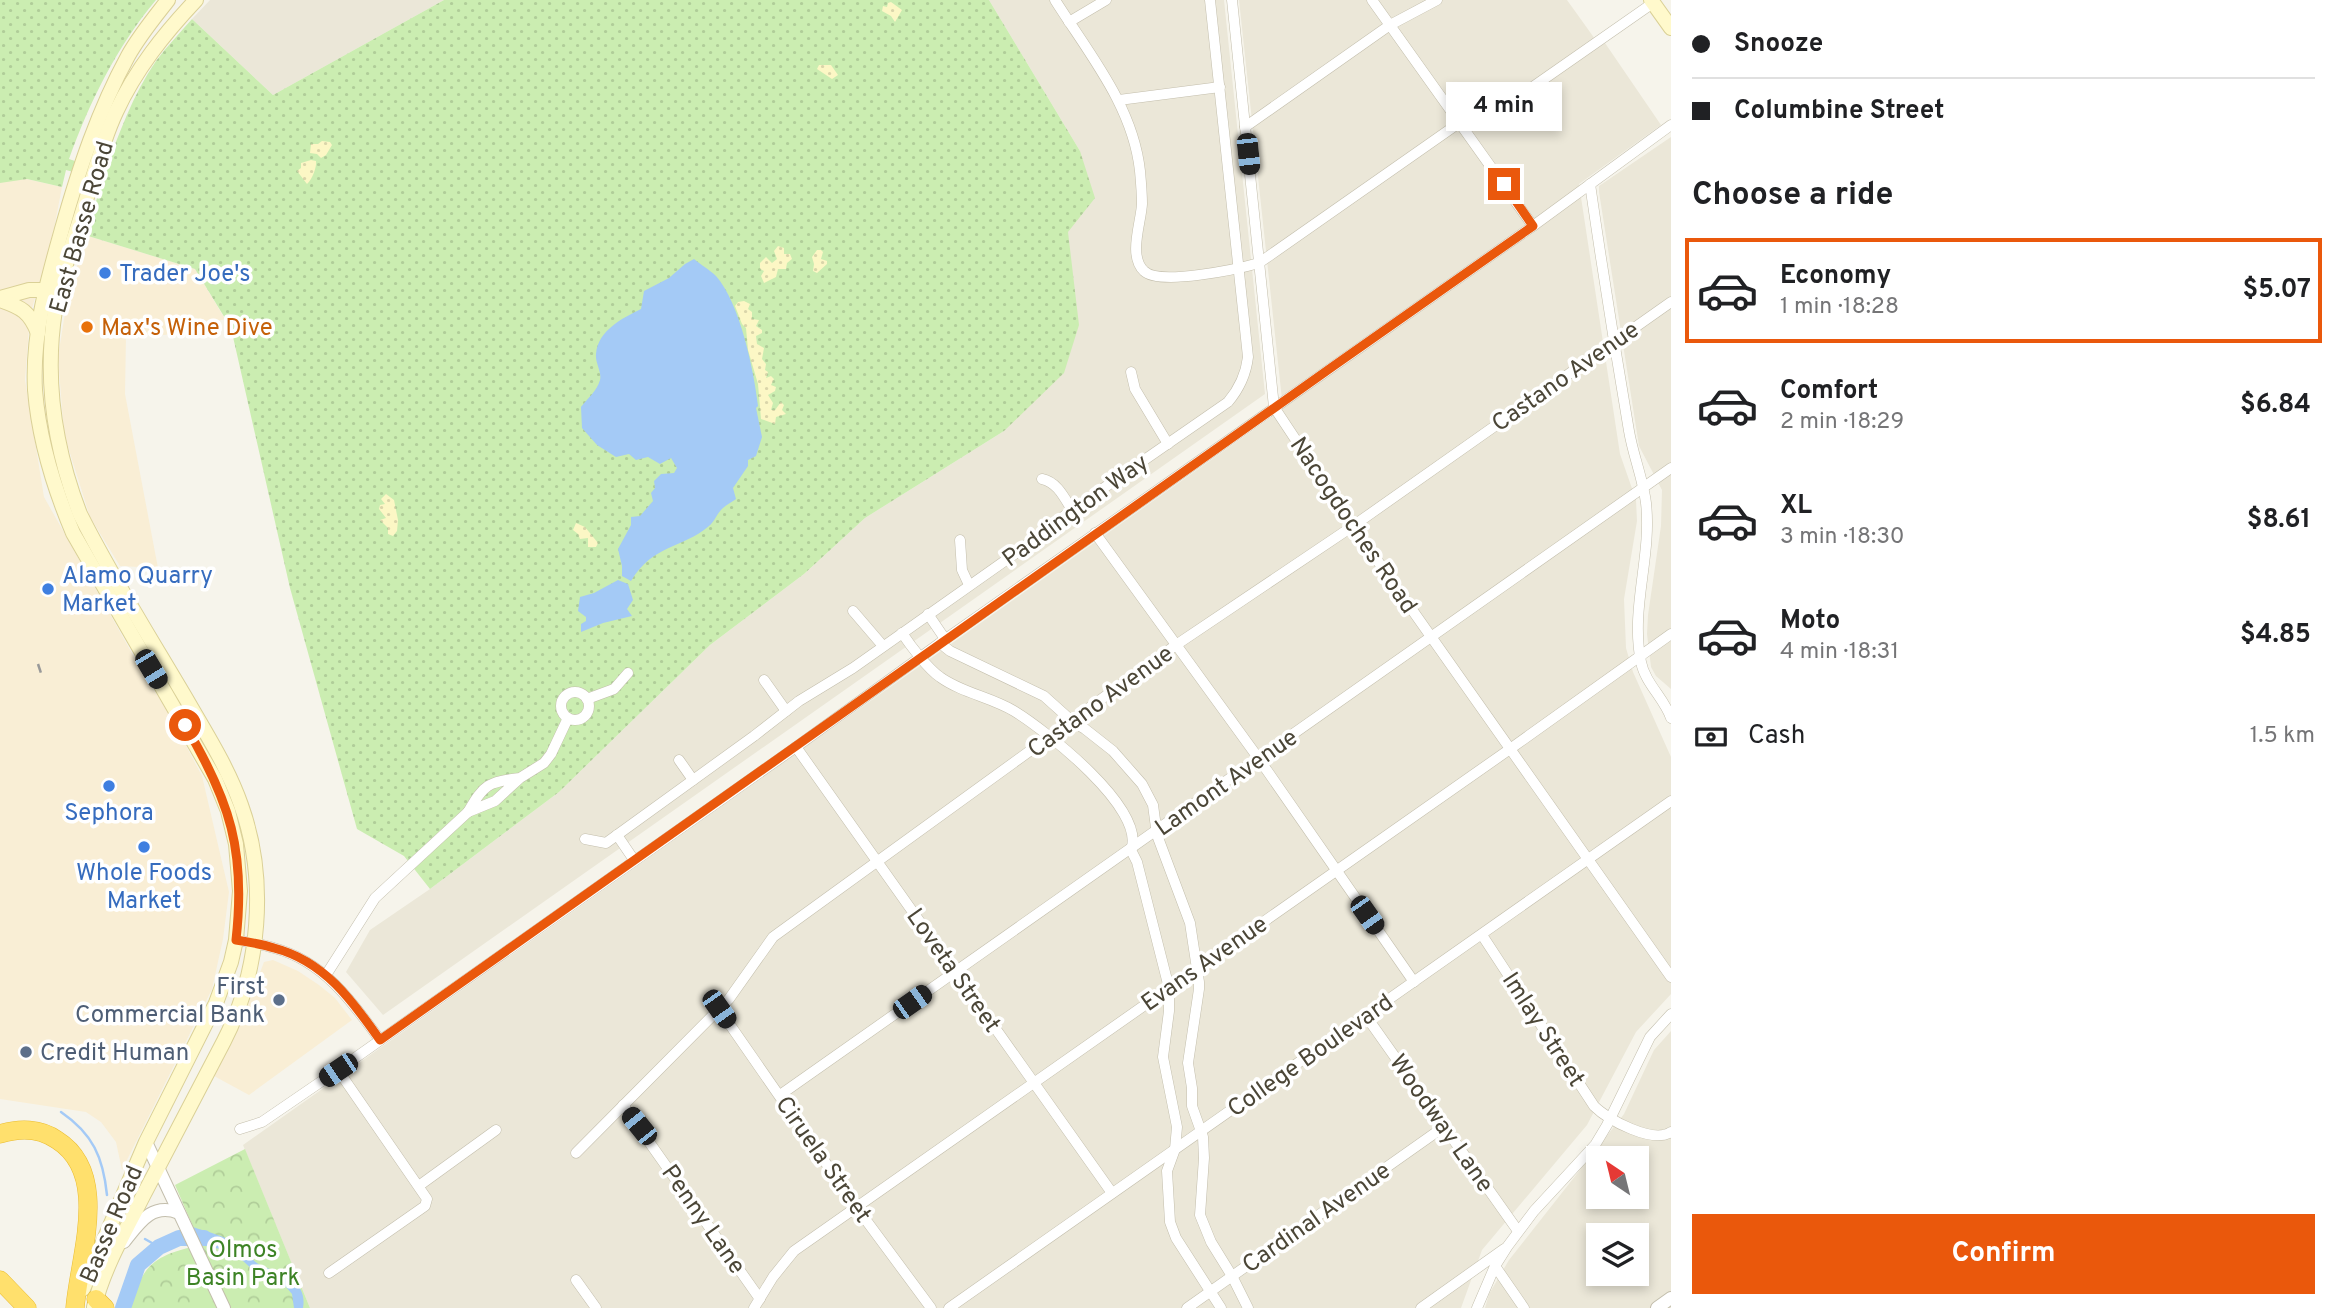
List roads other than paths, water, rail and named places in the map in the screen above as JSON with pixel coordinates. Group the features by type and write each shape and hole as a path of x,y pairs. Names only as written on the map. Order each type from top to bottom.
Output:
{"highway":[{"path":"0,1134 26,1130 55,1138 67,1146 82,1170 88,1188 88,1218 76,1308"},
{"path":"0,1273 25,1306"},
{"path":"0,1280 25,1306"}],"main road":[{"name":"East Basse Road","path":"146,1142 216,1003 231,962 236,940 240,891 236,844 206,747 93,539 68,485 54,418 50,369 55,310 52,290 73,186 101,111 128,54 168,0"},
{"name":"East Basse Road","path":"158,1168 235,1018 250,975 257,888 253,850 239,799 87,558 61,505 46,456 35,388 38,333 116,113 162,37 196,0"},
{"path":"1652,1 1671,28"},
{"path":"0,299 29,290 52,290"},
{"path":"0,299 18,305 28,313 38,333"},
{"path":"95,1306 97,1271 141,1173 147,1157 146,1142"},
{"name":"Basse Road","path":"76,1308 97,1251 146,1142"},
{"name":"Basse Road","path":"95,1306 111,1258 158,1168"}],"street":[{"path":"1055,0 1119,100 1135,144 1140,168 1142,206 1136,256 1147,274 1164,278 1259,263 1459,123 1524,93 1652,1"},
{"path":"1069,22 1106,0"},
{"name":"Paddington Way","path":"585,839 606,843 786,711 1016,553 1072,509 1228,402 1236,393 1245,373 1248,357 1210,0"},
{"name":"Nacogdoches Road","path":"1233,0 1274,407 1353,526 1671,978"},
{"path":"1372,0 1533,226"},
{"path":"1245,127 1390,25 1437,0"},
{"path":"1119,100 1220,88"},
{"path":"240,1129 262,1122 338,1070 1533,226 1671,125"},
{"path":"1590,184 1614,342 1647,522 1636,623 1640,654 1642,665 1671,718"},
{"name":"Castano Avenue","path":"576,1153 729,999 773,937 1176,646 1353,526 1671,302"},
{"path":"1131,372 1135,389 1168,444"},
{"name":"Lamont Avenue","path":"780,1095 1671,468"},
{"path":"1042,479 1050,480 1055,485 1072,509"},
{"path":"1095,533 1259,759 1414,982"},
{"path":"961,540 962,570 969,585"},
{"path":"853,611 883,646"},
{"path":"928,614 950,651 1044,696 1073,722 1113,751 1142,784 1153,805 1157,831 1190,923 1199,989 1188,1063 1192,1106 1201,1130 1204,1158 1200,1215 1211,1242 1248,1308"},
{"path":"902,633 916,653 939,676 1016,712 1050,738 1093,774 1126,817 1133,840 1130,850 1137,862 1168,988 1169,1011 1163,1057 1177,1127 1175,1149 1167,1171 1170,1222 1176,1238 1222,1308"},
{"name":"Evans Avenue","path":"757,1304 773,1277 794,1251 1671,634"},
{"path":"587,699 614,689 628,673"},
{"path":"764,681 786,711"},
{"path":"579,692 587,699 589,706 586,715 578,720 568,718 561,707 566,695 579,692"},
{"path":"468,812 495,801 520,778 535,770 551,754 568,718"},
{"name":"Loveta Street","path":"796,747 1112,1194"},
{"path":"679,760 693,780"},
{"path":"326,975 376,898 468,812 480,791 493,781 520,778"},
{"name":"College Boulevard","path":"949,1308 1671,801"},
{"path":"617,835 634,860"},
{"name":"Imlay Street","path":"1482,935 1594,1106 1610,1119"},
{"path":"236,940 290,953 326,975 355,1004 380,1040"},
{"name":"Ciruela Street","path":"719,1009 857,1208 931,1308"},
{"path":"1477,1308 1495,1266 1518,1231 1595,1145 1650,1037 1671,1014"},
{"name":"Woodway Lane","path":"1366,1016 1518,1231"},
{"path":"329,1273 425,1206 427,1199 338,1070"},
{"name":"Penny Lane","path":"623,1105 757,1304"},
{"path":"1610,1119 1655,1137 1668,1134 1671,1147"},
{"name":"Cardinal Avenue","path":"1186,1308 1445,1126"},
{"path":"419,1185 496,1130"},
{"path":"146,1142 224,1308"},
{"path":"111,1258 136,1227 154,1211 169,1209 180,1214"},
{"path":"1420,1308 1507,1247"},
{"path":"1495,1266 1524,1308"},
{"path":"576,1280 596,1308"},
{"path":"1657,1308 1671,1298"}],"water":[{"path":"694,259 716,276 725,288 739,320 753,375 762,437 756,456 748,460 748,466 733,488 736,499 723,508 711,524 699,533 649,560 631,581 622,576 618,549 631,525 631,517 640,516 653,501 651,493 655,488 654,481 661,474 674,473 677,468 671,458 660,464 648,457 636,460 629,454 616,457 597,445 582,428 581,407 599,384 596,354 601,338 612,326 641,309 644,291 669,278"},
{"path":"618,580 628,584 633,600 627,609 632,616 581,632 581,624 586,621 586,617 578,611 580,597"},
{"path":"193,1227 235,1243 257,1263 297,1284 303,1298 303,1308 294,1308 292,1294 286,1287 253,1270 233,1252 202,1245"}],"waterway":[{"path":"61,1112 81,1129 95,1148 103,1169 107,1195"},
{"path":"123,1308 138,1265 159,1247 179,1238 204,1238"},
{"path":"145,1239 159,1247"}],"railway":[{"path":"38,664 43,679"}],"place":[{"name":"Trader Joe's","path":"105,273"},
{"name":"Max's Wine Dive","path":"87,327"},
{"name":"Alamo Quarry Market","path":"48,589"},
{"name":"Sephora","path":"109,786"},
{"name":"Whole Foods Market","path":"144,847"},
{"name":"First Commercial Bank","path":"279,1000"},
{"name":"Credit Human","path":"26,1052"}],"park label":[{"name":"Olmos Basin Park","path":"243,1263"}]}
